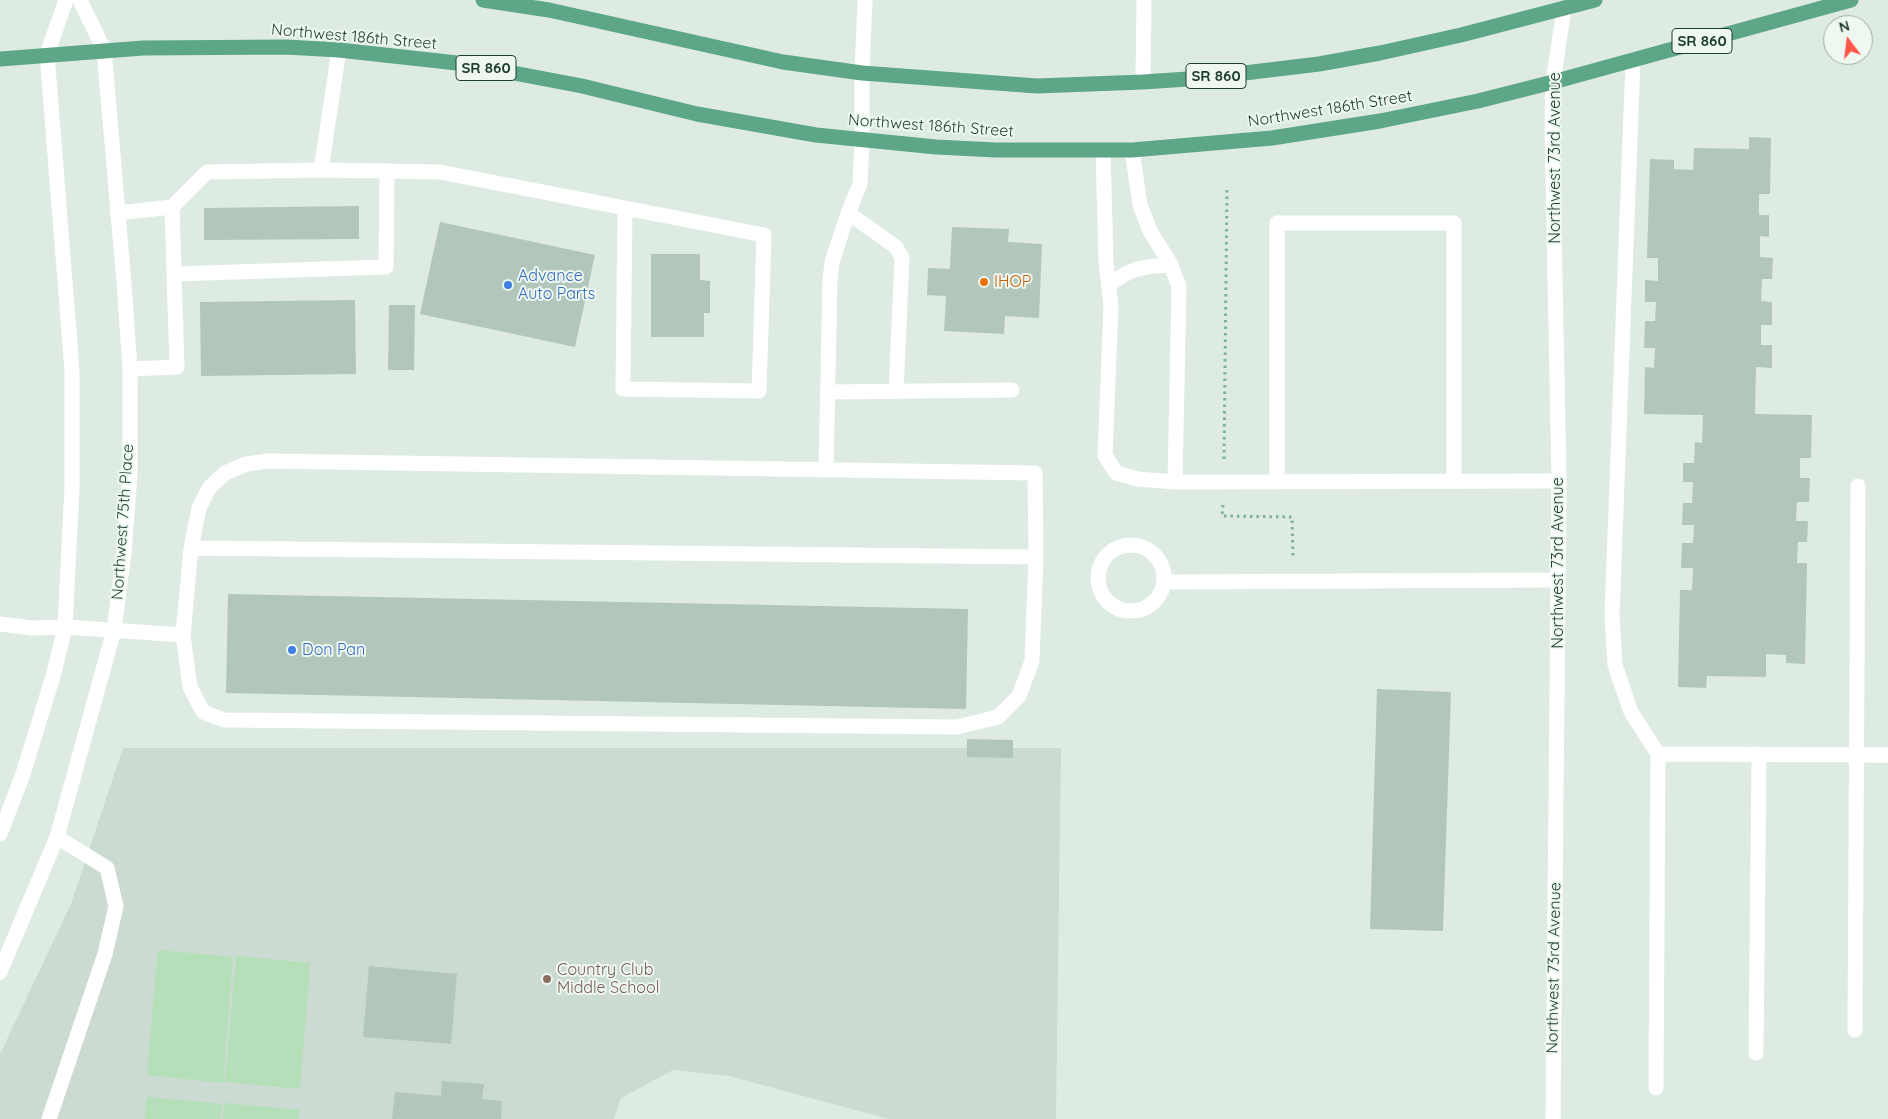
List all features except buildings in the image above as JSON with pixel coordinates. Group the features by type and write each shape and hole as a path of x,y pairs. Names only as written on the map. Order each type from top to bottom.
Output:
{"main road":[{"name":"SR 860","path":"483,0 549,10 783,62 862,73 1037,86 1143,82 1261,72 1336,61 1462,35 1564,4 1595,0"},
{"name":"Northwest 186th Street","path":"0,59 104,50 225,46 339,50 466,64 582,86 697,114 816,134 862,140 996,150 1103,151 1272,138 1380,122 1478,101 1553,82 1851,0"}],"street":[{"path":"0,834 24,774 54,673 65,627 72,488 72,370 46,54 66,0"},
{"name":"Northwest 75th Place","path":"0,972 57,837 114,630 124,553 130,475 130,369 118,213 104,50 80,0"},
{"path":"826,470 831,270 848,213 860,184 865,0"},
{"path":"1143,82 1144,0"},
{"name":"Northwest 73rd Avenue","path":"1553,1119 1559,481 1552,135 1553,82 1564,4"},
{"path":"321,170 339,50"},
{"path":"1633,60 1612,615 1615,665 1631,712 1658,754 1656,1088"},
{"path":"1132,150 1140,206 1150,231 1171,265 1180,287 1175,482"},
{"path":"1103,151 1106,262 1111,306 1105,455 1116,473 1138,479 1175,482 1559,481"},
{"path":"118,213 172,207 207,172 321,170 440,172 764,235 760,391 623,389 625,208"},
{"path":"174,274 386,267 387,171"},
{"path":"130,369 177,367 172,207"},
{"path":"848,213 896,247 902,258 896,391"},
{"path":"1277,482 1277,223 1454,222 1454,481"},
{"path":"1109,285 1125,273 1138,268 1171,265"},
{"path":"828,392 1012,390"},
{"path":"268,461 1034,473 1036,557 1032,661 1019,696 998,717 956,727 224,720 203,712 190,687 183,635 192,548 199,508 209,488 225,473 246,464 268,461"},
{"path":"1855,1030 1858,486"},
{"path":"1135,545 1147,549 1157,558 1163,569 1164,582 1160,594 1152,604 1140,610 1127,611 1114,607 1105,599 1099,587 1098,574 1102,562 1110,552 1122,546 1135,545"},
{"path":"192,548 1036,557"},
{"path":"1164,582 1558,580"},
{"path":"0,624 32,628 65,627 183,635"},
{"path":"1658,754 1888,755"},
{"path":"1756,1053 1758,754"},
{"path":"49,1119 105,954 116,906 107,868 57,837"}],"path":[{"path":"1227,186 1222,516 1292,517 1293,581"}],"shaded area":[{"name":"Country Club Middle School","path":"123,748 1061,748 1056,1119 889,1119 729,1076 673,1070 621,1098 614,1119 0,1119 0,1054 71,904"}],"green space":[{"path":"158,950 233,957 223,1083 147,1075"},
{"path":"236,956 310,963 300,1089 225,1082"},
{"path":"147,1097 222,1104 220,1119 145,1119"},
{"path":"224,1103 299,1110 298,1119 223,1119"}],"place":[{"name":"IHOP","path":"984,282"},
{"name":"Advance Auto Parts","path":"508,285"},
{"name":"Don Pan","path":"292,650"},
{"name":"Country Club Middle School","path":"547,979"}]}
